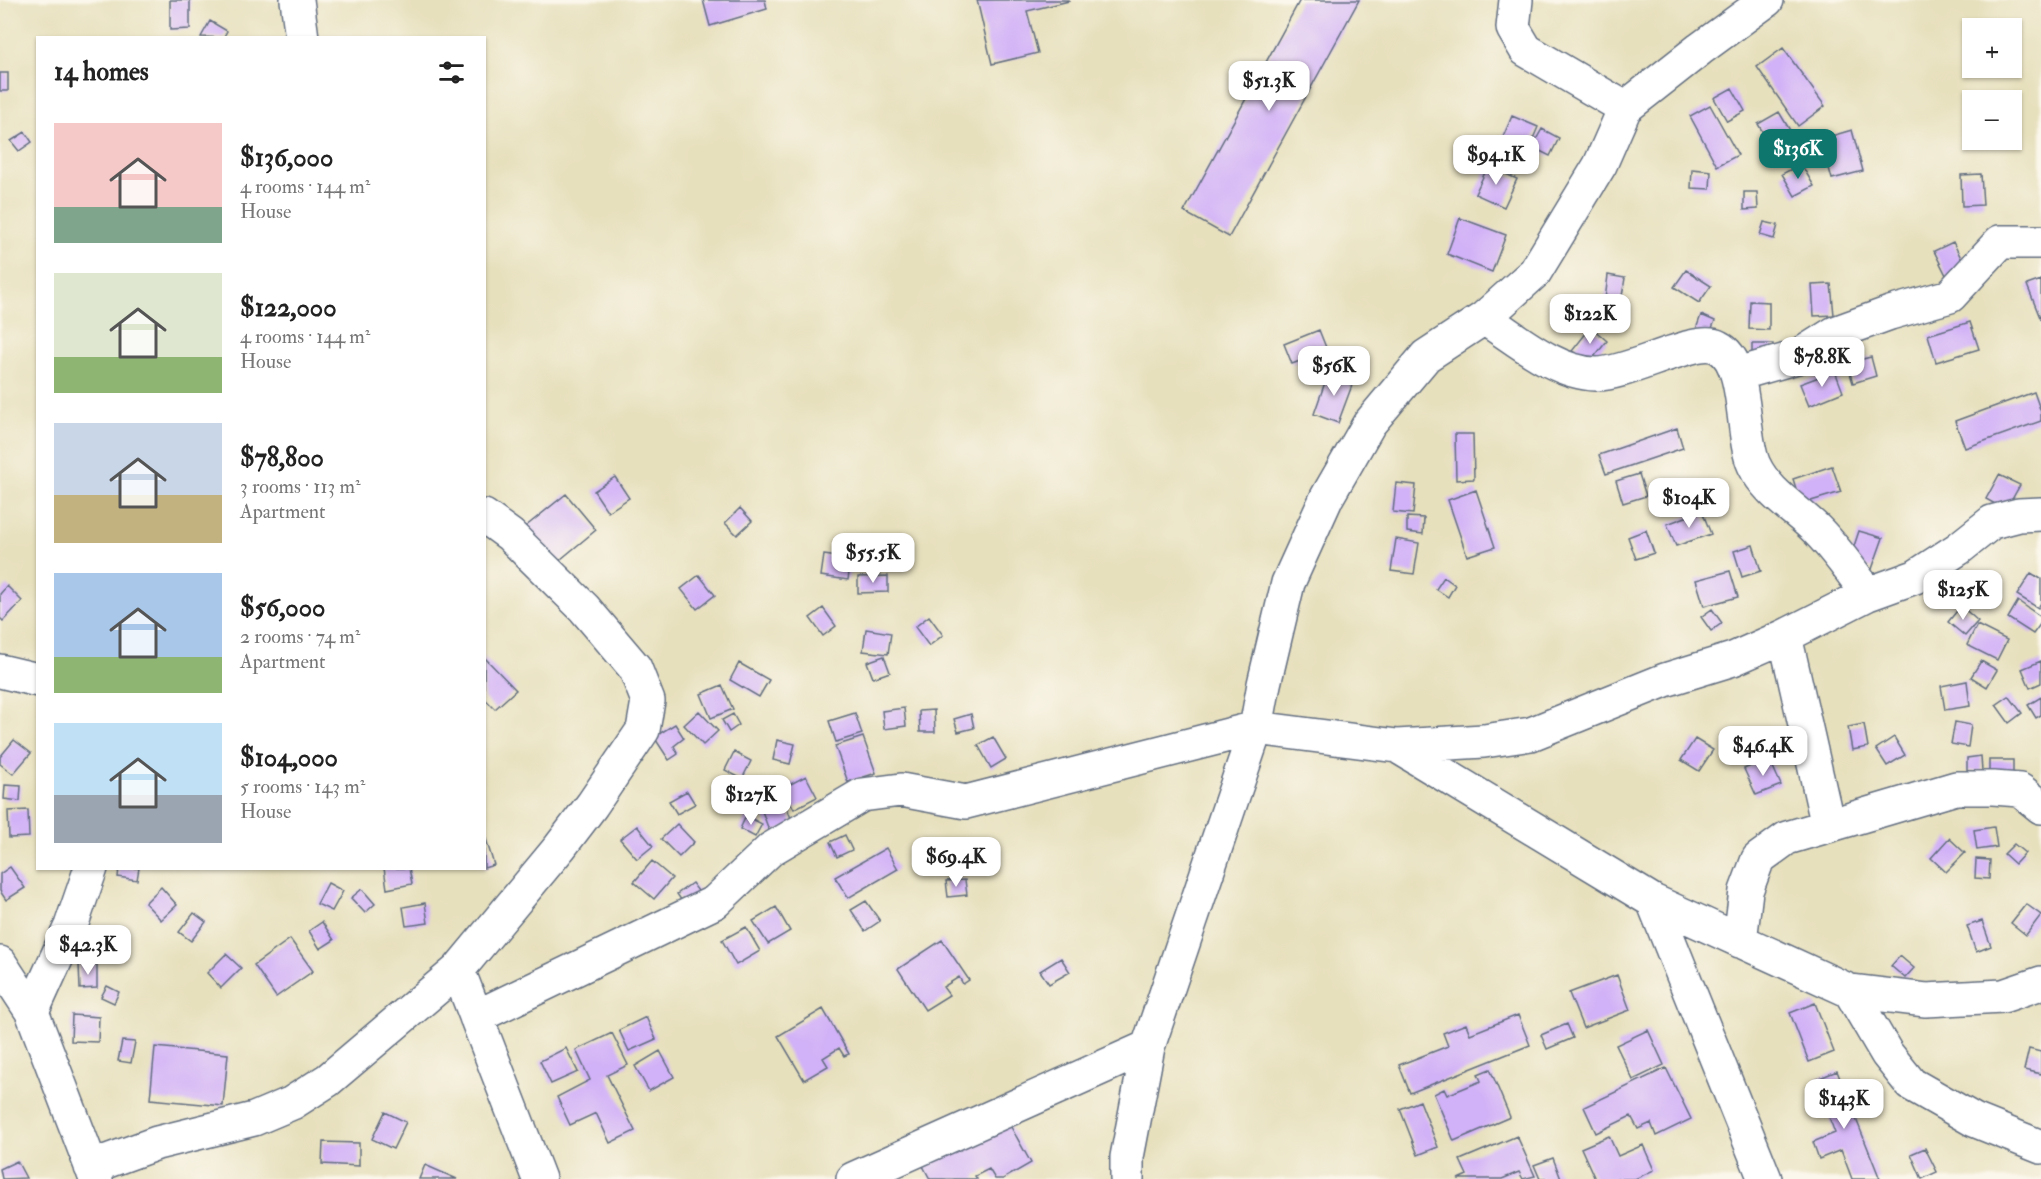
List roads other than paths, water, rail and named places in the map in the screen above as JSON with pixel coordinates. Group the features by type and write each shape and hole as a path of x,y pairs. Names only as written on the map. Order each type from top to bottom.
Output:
{"street":[{"path":"297,0 302,36"},
{"path":"1516,0 1513,28 1526,50 1625,108"},
{"path":"1127,1179 1127,1157 1148,1047 1256,728 1288,583 1327,497 1369,424 1426,356 1484,318 1535,272 1600,165 1625,108 1767,0"},
{"path":"1738,374 1797,357 1835,333 1890,313 1950,296 2000,242 2041,242"},
{"path":"1484,318 1573,371 1597,374 1623,371 1676,351 1705,344 1719,347 1730,357 1738,374 1747,439 1754,465 1770,489 1817,530 1868,594"},
{"path":"476,1017 715,902 771,849 862,795 901,790 966,802 1256,728 1397,746 1484,741 1531,734 1665,680 1733,659 1785,636 1868,594 1915,577 1958,549 1992,522 2019,515 2041,514"},
{"path":"0,963 32,1012 94,1173 157,1143 254,1119 292,1102 328,1080 458,970 592,805 643,730 648,701 635,668 584,608 510,535 486,517"},
{"path":"1785,636 1828,825"},
{"path":"0,671 36,680"},
{"path":"1397,746 1653,901 1850,991 1937,999 2003,996 2041,983"},
{"path":"1740,941 1746,891 1758,859 1787,838 1956,788 2020,790 2041,807"},
{"path":"32,1012 71,926 90,870"},
{"path":"1653,901 1765,1179"},
{"path":"458,970 539,1179"},
{"path":"1850,991 1887,1054 1911,1084 1974,1120 2041,1147"},
{"path":"853,1179 1148,1047"}]}
